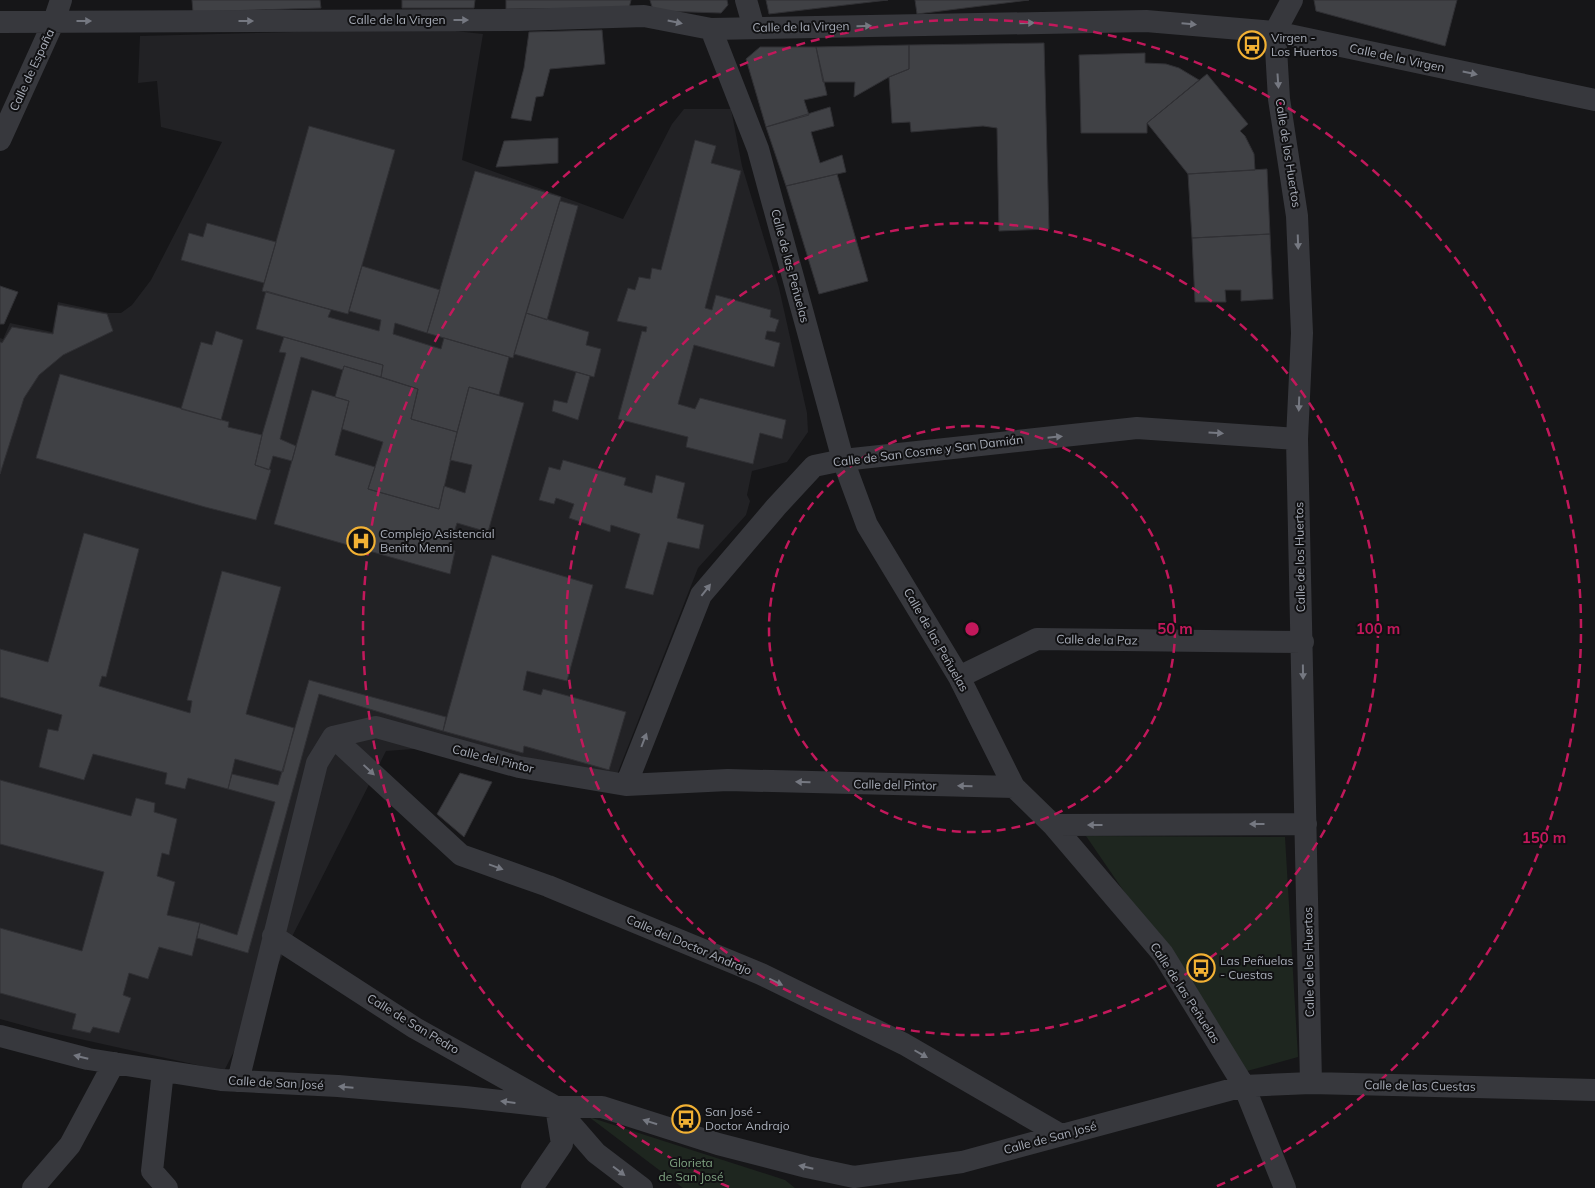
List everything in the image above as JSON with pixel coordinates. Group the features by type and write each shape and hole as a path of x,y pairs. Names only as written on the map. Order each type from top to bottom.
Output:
{"street":[{"name":"Calle de España","path":"0,140 62,0"},
{"path":"746,0 754,28"},
{"path":"1275,32 1292,0"},
{"name":"Calle de la Virgen","path":"0,22 510,20 641,8 711,29 1146,10 1275,32 1595,100"},
{"name":"Calle de las Peñuelas","path":"711,29 758,149 843,460 867,525 959,677 1014,787 1052,825 1162,954 1244,1086 1285,1188"},
{"name":"Calle de los Huertos","path":"1275,32 1279,99 1297,216 1302,333 1298,439 1311,1083"},
{"name":"Calle de San Cosme y San Damián","path":"626,786 701,595 776,507 814,466 843,460 1137,428 1298,439"},
{"name":"Calle de la Paz","path":"959,677 1037,639 1303,642"},
{"name":"Calle del Pintor","path":"333,737 376,727 519,767 626,786 728,780 1014,787"},
{"path":"238,1081 317,763 333,737"},
{"name":"Calle del Doctor Andrajo","path":"333,737 461,855 548,886 760,974 904,1044 1061,1135"},
{"path":"1052,825 1306,824"},
{"name":"Calle de San Pedro","path":"273,936 415,1028 556,1107"},
{"name":"Calle de San José","path":"0,1036 88,1059 221,1080 338,1086 556,1107"},
{"path":"33,1188 70,1145 114,1063"},
{"path":"163,1071 152,1171 167,1188"},
{"name":"Calle de las Cuestas","path":"1244,1086 1311,1083 1595,1090"},
{"name":"Calle de San José","path":"846,1183 962,1162 1244,1086"},
{"path":"556,1107 602,1107 718,1144 807,1167 846,1183"},
{"path":"532,1188 562,1144 556,1107"},
{"path":"556,1107 596,1153 642,1188"}],"shaded area":[{"name":"Complejo Asistencial Benito Menni","path":"372,30 455,31 483,34 462,160 623,219 672,124 684,109 731,109 742,166 779,288 807,413 808,432 787,462 752,471 747,495 750,501 746,515 698,568 616,777 467,745 386,751 224,1071 44,1031 0,1019 0,338 3,339 10,323 52,332 58,302 109,313 121,313 132,305 151,280 222,142 161,127 157,81 138,83 140,36"}],"green space":[{"path":"1086,836 1285,837 1298,1057 1247,1071"},
{"name":"Glorieta de San José","path":"589,1117 785,1180 795,1188 683,1188"}],"building":[{"path":"192,0 320,0 321,8 193,12"},
{"path":"402,0 475,0 474,8 402,8"},
{"path":"506,0 631,0 629,8 506,9"},
{"path":"650,0 727,0 728,5 721,13 661,11 652,7"},
{"path":"766,0 888,0 769,14"},
{"path":"915,0 1029,0 917,14"},
{"path":"1314,0 1457,0 1445,46 1316,11"},
{"path":"602,30 605,64 550,69 543,96 536,97 531,121 511,118 524,68 529,32"},
{"path":"1044,43 1049,229 999,231 997,128 983,126 911,132 910,122 892,123 889,77 909,69 909,45"},
{"path":"909,45 909,69 889,77 854,97 855,82 823,82 816,47"},
{"path":"760,47 816,47 827,95 804,100 809,115 766,127 746,59"},
{"path":"1145,53 1145,63 1166,64 1179,68 1199,80 1147,123 1147,133 1081,133 1079,55"},
{"path":"1207,74 1248,124 1240,131 1245,136 1254,154 1255,170 1188,174 1147,123"},
{"path":"830,107 834,126 811,132 820,163 842,155 846,172 786,186 766,127"},
{"path":"309,126 395,150 348,314 262,291"},
{"path":"558,138 558,163 496,167 504,141"},
{"path":"695,140 716,146 711,163 741,171 705,308 712,310 716,295 771,310 770,317 779,320 775,332 767,331 765,339 780,343 774,367 694,345 678,404 695,409 700,398 786,420 782,439 760,433 753,464 686,447 688,437 618,419 642,331 646,332 647,327 617,321 628,288 635,290 639,277 650,279 652,268 661,270"},
{"path":"1267,169 1270,234 1192,238 1188,174"},
{"path":"475,171 561,197 513,358 427,333"},
{"path":"837,174 868,281 819,294 786,186"},
{"path":"560,201 578,206 547,320 526,313"},
{"path":"207,223 276,242 264,283 181,260 189,233 203,237"},
{"path":"1270,234 1273,299 1241,301 1241,290 1225,290 1226,302 1195,302 1192,238"},
{"path":"362,266 440,290 427,333 395,323 393,334 441,349 444,338 509,357 499,395 469,387 457,432 411,419 418,389 381,377 383,365 256,329 266,291 331,310 328,317 379,331 381,320 349,311"},
{"path":"0,286 18,292 4,324 0,324"},
{"path":"58,305 107,314 113,331 63,355 39,375 24,398 0,474 0,342 2,343 12,327 53,334"},
{"path":"526,313 589,332 586,345 601,349 594,377 514,354"},
{"path":"216,331 243,340 221,420 181,409 201,342 212,345"},
{"path":"284,337 383,365 381,377 344,366 343,370 301,357 280,439 296,446 292,461 273,456 269,470 255,465 286,353 279,352"},
{"path":"344,366 418,389 411,419 457,432 439,509 368,489 383,442 342,429 349,401 335,397"},
{"path":"576,372 590,376 578,420 552,411 554,400 567,403"},
{"path":"60,374 229,422 228,427 262,435 255,465 271,470 256,520 36,458"},
{"path":"469,387 524,403 488,532 457,523 449,549 455,551 450,574 274,524 312,390 349,401 335,455 375,467 368,489 439,509 444,486 465,493 472,465 450,460"},
{"path":"563,460 626,478 624,485 652,493 656,475 685,483 677,518 704,525 699,549 668,542 653,595 625,588 640,534 611,525 610,532 569,518 574,504 556,498 554,504 539,500 549,467 560,470"},
{"path":"84,533 139,549 106,677 102,676 99,686 190,713 192,701 187,700 222,571 281,587 246,714 294,728 283,772 235,759 228,789 188,778 185,789 165,784 167,773 93,754 84,780 39,767 48,729 58,731 62,715 0,697 0,649 48,662"},
{"path":"492,555 593,585 567,681 527,671 523,690 541,695 543,689 626,712 609,770 524,746 523,753 443,731"},
{"path":"309,680 446,717 443,731 319,694 248,953 197,938 200,923 237,935 275,802 228,789 232,774 278,785"},
{"path":"460,773 492,782 464,837 437,814"},
{"path":"0,780 131,816 136,798 155,803 154,812 177,819 169,855 162,853 157,876 175,882 167,915 200,923 192,956 159,947 148,979 129,973 123,995 131,998 119,1033 93,1027 90,1033 72,1029 76,1014 0,993 0,928 82,951 104,872 0,844"}],"place":[{"name":"Virgen - Los Huertos","path":"1252,45"},
{"name":"Complejo Asistencial Benito Menni","path":"361,541"},
{"name":"Las Peñuelas - Cuestas","path":"1201,968"},
{"name":"San José - Doctor Andrajo","path":"686,1119"}]}
